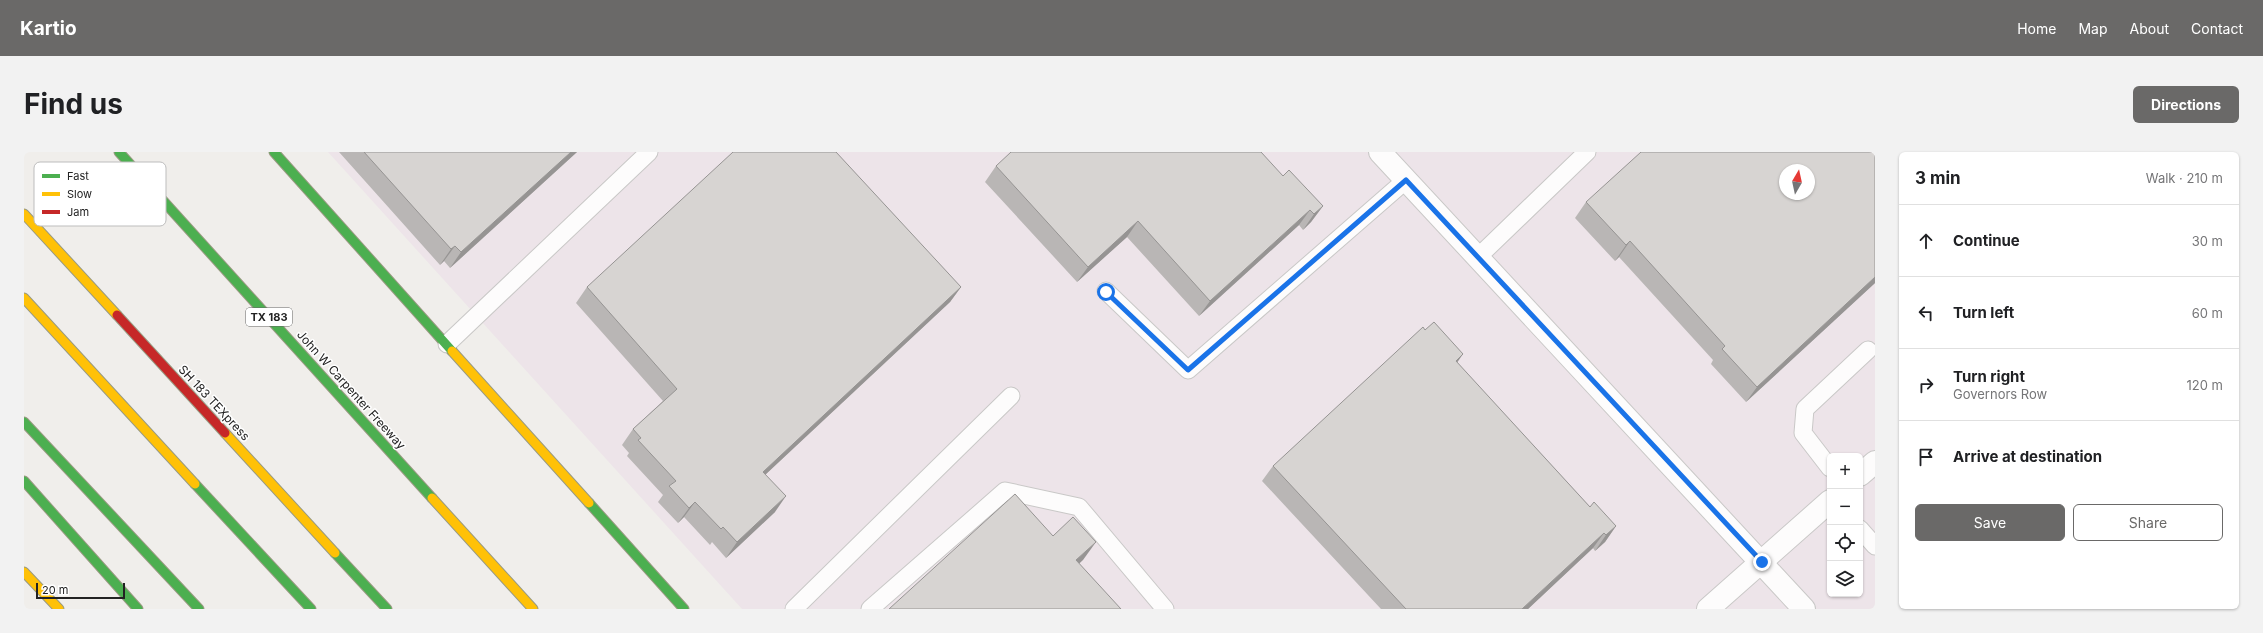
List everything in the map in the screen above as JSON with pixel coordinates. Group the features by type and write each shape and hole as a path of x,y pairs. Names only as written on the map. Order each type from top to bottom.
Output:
{"main road":[{"name":"John W Carpenter Freeway","path":"119,152 128,162"},
{"path":"274,152 684,609"},
{"name":"John W Carpenter Freeway","path":"166,204 533,609"},
{"name":"SH 183 TEXpress","path":"24,214 34,225"},
{"name":"SH 183 TEXpress","path":"35,226 387,609"},
{"path":"24,298 310,609"},
{"path":"24,422 199,609"},
{"path":"24,481 138,609"},
{"path":"418,481 516,576"},
{"path":"24,572 59,609"}],"street":[{"path":"1380,152 1804,609"},
{"path":"1863,472 1875,462"},
{"path":"1708,609 1827,504"}],"lane":[{"path":"447,344 649,152"},
{"path":"1478,257 1587,152"},
{"path":"1106,292 1188,370 1406,180"},
{"path":"1827,464 1803,433 1805,409 1873,350"},
{"path":"794,609 1011,396"},
{"path":"870,609 1005,491 1079,507 1165,609"}],"shaded area":[{"path":"328,152 1875,152 1875,609 742,609"}],"building":[{"path":"364,152 571,152 461,252 455,246 451,249"},
{"path":"733,152 836,152 961,287 763,472 786,496 737,542 723,527 721,529 695,502 689,508 669,486 676,481 638,440 641,438 633,429 677,389 587,287"},
{"path":"1011,152 1261,152 1283,176 1289,170 1323,206 1314,214 1310,210 1210,301 1138,221 1088,267 996,166"},
{"path":"1641,152 1875,152 1875,277 1757,387 1722,349 1725,346 1630,241 1626,245 1586,202"},
{"path":"1434,322 1463,354 1456,361 1590,507 1594,502 1616,526 1606,535 1604,533 1522,609 1406,609 1273,466 1423,327 1425,330"},
{"path":"1015,494 1053,536 1073,517 1096,542 1076,560 1121,609 889,609"}],"traffic: fast":[{"path":"119,152 128,162"},
{"path":"274,152 452,351"},
{"path":"166,204 432,498"},
{"path":"24,422 199,609"},
{"path":"24,481 138,609"},
{"path":"195,484 311,609"},
{"path":"589,503 684,609"},
{"path":"335,553 387,609"}],"traffic: slow":[{"path":"24,214 34,225"},
{"path":"35,226 117,315"},
{"path":"24,298 195,484"},
{"path":"452,351 589,503"},
{"path":"225,433 335,553"},
{"path":"432,498 533,609"},
{"path":"24,572 59,609"}],"traffic: jam":[{"path":"117,315 225,433"}],"route":[{"path":"1106,292 1188,370 1406,180 1762,562"}]}
